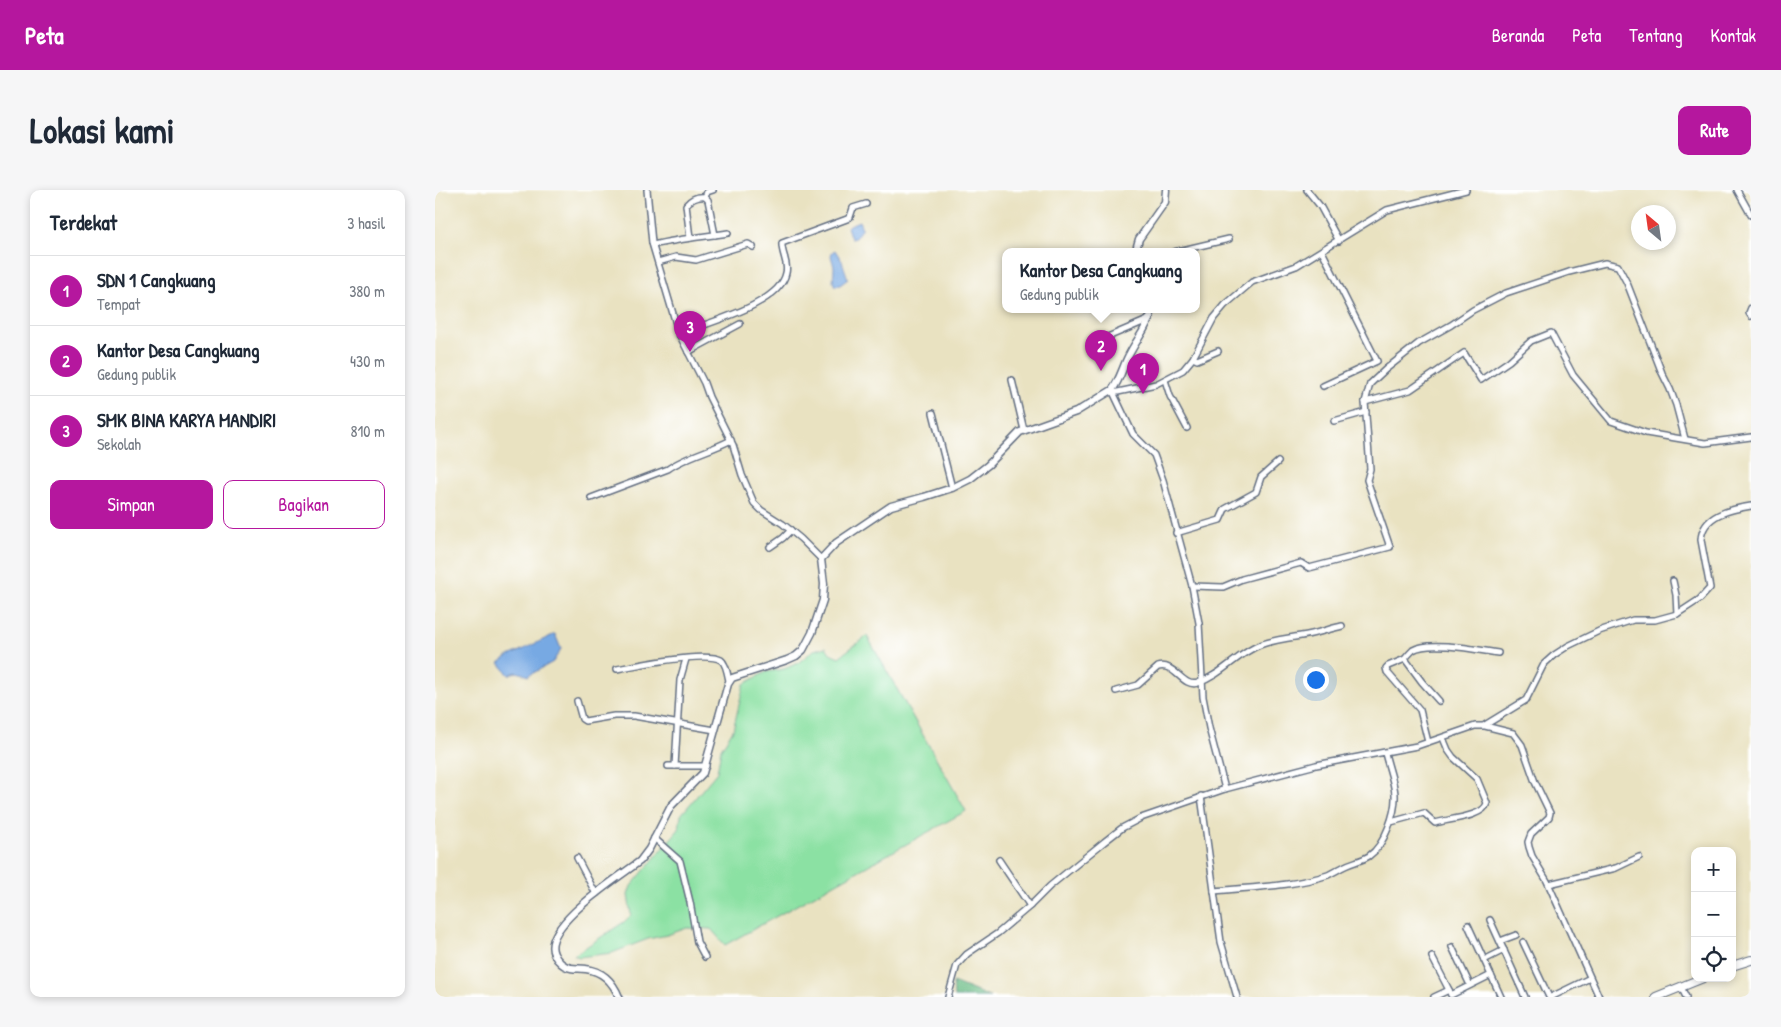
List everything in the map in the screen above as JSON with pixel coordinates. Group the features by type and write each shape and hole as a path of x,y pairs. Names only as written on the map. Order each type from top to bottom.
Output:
{"main road":[{"path":"1736,965 1751,960"},
{"path":"1656,997 1693,982"}],"street":[{"path":"647,190 653,245 679,334 731,440 737,454 742,475 757,506 791,530 821,559 824,584 823,600 812,633 803,650 787,660 737,675 729,681"},
{"path":"705,197 707,192 713,190"},
{"path":"1138,248 1139,239 1165,202 1166,190"},
{"path":"1307,190 1320,206 1339,241"},
{"path":"821,559 836,543 891,506 952,488 971,479 989,465 1016,435 1025,430 1076,412 1113,392 1155,384 1183,370 1193,358 1214,318 1225,305 1252,282 1296,266 1387,210 1466,190"},
{"path":"1737,190 1751,215"},
{"path":"690,238 686,204 697,198 705,197"},
{"path":"705,197 709,205 715,235"},
{"path":"679,334 737,313 763,301 779,289 787,272 782,244 847,219 850,217 853,208 866,204"},
{"path":"653,245 728,233"},
{"path":"1191,248 1229,239"},
{"path":"658,262 676,258 696,260 748,244 753,247"},
{"path":"1322,251 1377,361 1323,386"},
{"path":"1192,586 1223,588 1242,579 1301,563 1309,568 1390,547 1367,484 1370,469 1365,402 1370,384 1419,343 1451,326 1473,310 1506,293 1569,272 1605,263 1618,266 1627,283 1676,405 1685,439"},
{"path":"1751,308 1749,313 1751,316"},
{"path":"1151,313 1150,319 1128,356 1113,392 1133,434 1155,455 1163,480 1192,586 1199,623 1203,697 1225,790"},
{"path":"1103,339 1150,319"},
{"path":"688,352 740,324"},
{"path":"1365,402 1410,390 1465,353 1481,380 1531,341 1551,333 1573,375 1611,421 1646,433 1705,443 1751,437"},
{"path":"1193,358 1197,360 1218,351"},
{"path":"1012,380 1025,430"},
{"path":"1165,380 1170,396 1187,428"},
{"path":"1333,421 1366,412"},
{"path":"933,413 952,488"},
{"path":"591,498 668,470 679,462 714,449 731,440"},
{"path":"1176,533 1220,520 1225,509 1256,492 1261,477 1278,462"},
{"path":"1485,726 1526,700 1544,664 1549,658 1568,646 1599,631 1633,620 1655,620 1677,614 1700,599 1710,588 1701,540 1704,528 1710,521 1725,511 1751,506"},
{"path":"770,547 791,530"},
{"path":"1673,581 1677,614"},
{"path":"1116,691 1138,685 1158,667 1162,666 1172,669 1190,684 1196,684 1219,672 1261,644 1342,626"},
{"path":"1428,742 1420,710 1386,670 1388,666 1405,659 1413,650 1419,647 1437,646 1498,653"},
{"path":"617,669 666,660 710,657 724,662 729,681 703,774 671,806 649,849 640,860 566,920 552,942 552,951 556,959 569,968 596,970 613,985 619,997"},
{"path":"675,766 680,680 686,659"},
{"path":"1405,659 1439,701"},
{"path":"577,701 582,719 585,721 625,715 715,730"},
{"path":"948,997 957,965 967,954 998,933 1057,880 1122,828 1141,818 1201,796 1317,765 1385,753 1443,738 1475,726 1485,726 1513,733 1522,745 1535,782 1549,811 1549,817 1531,834 1528,842 1532,856 1549,884 1599,997"},
{"path":"1391,822 1424,813 1435,823 1471,816 1483,811 1487,803 1477,779 1453,757 1443,738"},
{"path":"1214,891 1286,884 1311,879 1337,871 1372,854 1383,840 1391,822 1395,794 1385,753"},
{"path":"668,766 706,766"},
{"path":"1201,796 1221,942 1237,997"},
{"path":"654,838 680,861 696,936 705,957"},
{"path":"1549,884 1616,868 1639,857"},
{"path":"577,858 596,894"},
{"path":"999,860 1030,906"},
{"path":"1490,920 1525,997"},
{"path":"1468,926 1501,997"},
{"path":"1500,941 1516,935"},
{"path":"1523,942 1550,997 1590,978"},
{"path":"1452,947 1470,985"},
{"path":"1484,960 1504,950"},
{"path":"1432,957 1451,995 1491,976"},
{"path":"1681,987 1686,997"},
{"path":"1434,997 1449,990"}],"green space":[{"path":"867,636 966,811 725,945 711,929 687,928 648,939 612,953 579,957 574,955 624,922 631,915 628,895 631,886 679,829 681,815 717,772 721,749 733,730 744,684 766,672 784,669 798,663 814,650 826,647 830,653 839,657"},
{"path":"953,982 990,997 954,997"}],"water":[{"path":"859,221 862,228 855,238 851,239 847,227"},
{"path":"835,250 842,261 848,279 835,286 833,282 834,267 831,256"},
{"path":"555,634 561,649 553,662 528,676 516,672 509,675 499,663 507,657"}],"place":[{"name":"SMK BINA KARYA MANDIRI","path":"690,352"},
{"name":"Kantor Desa Cangkuang","path":"1101,371"},
{"name":"SDN 1 Cangkuang","path":"1143,394"}]}
